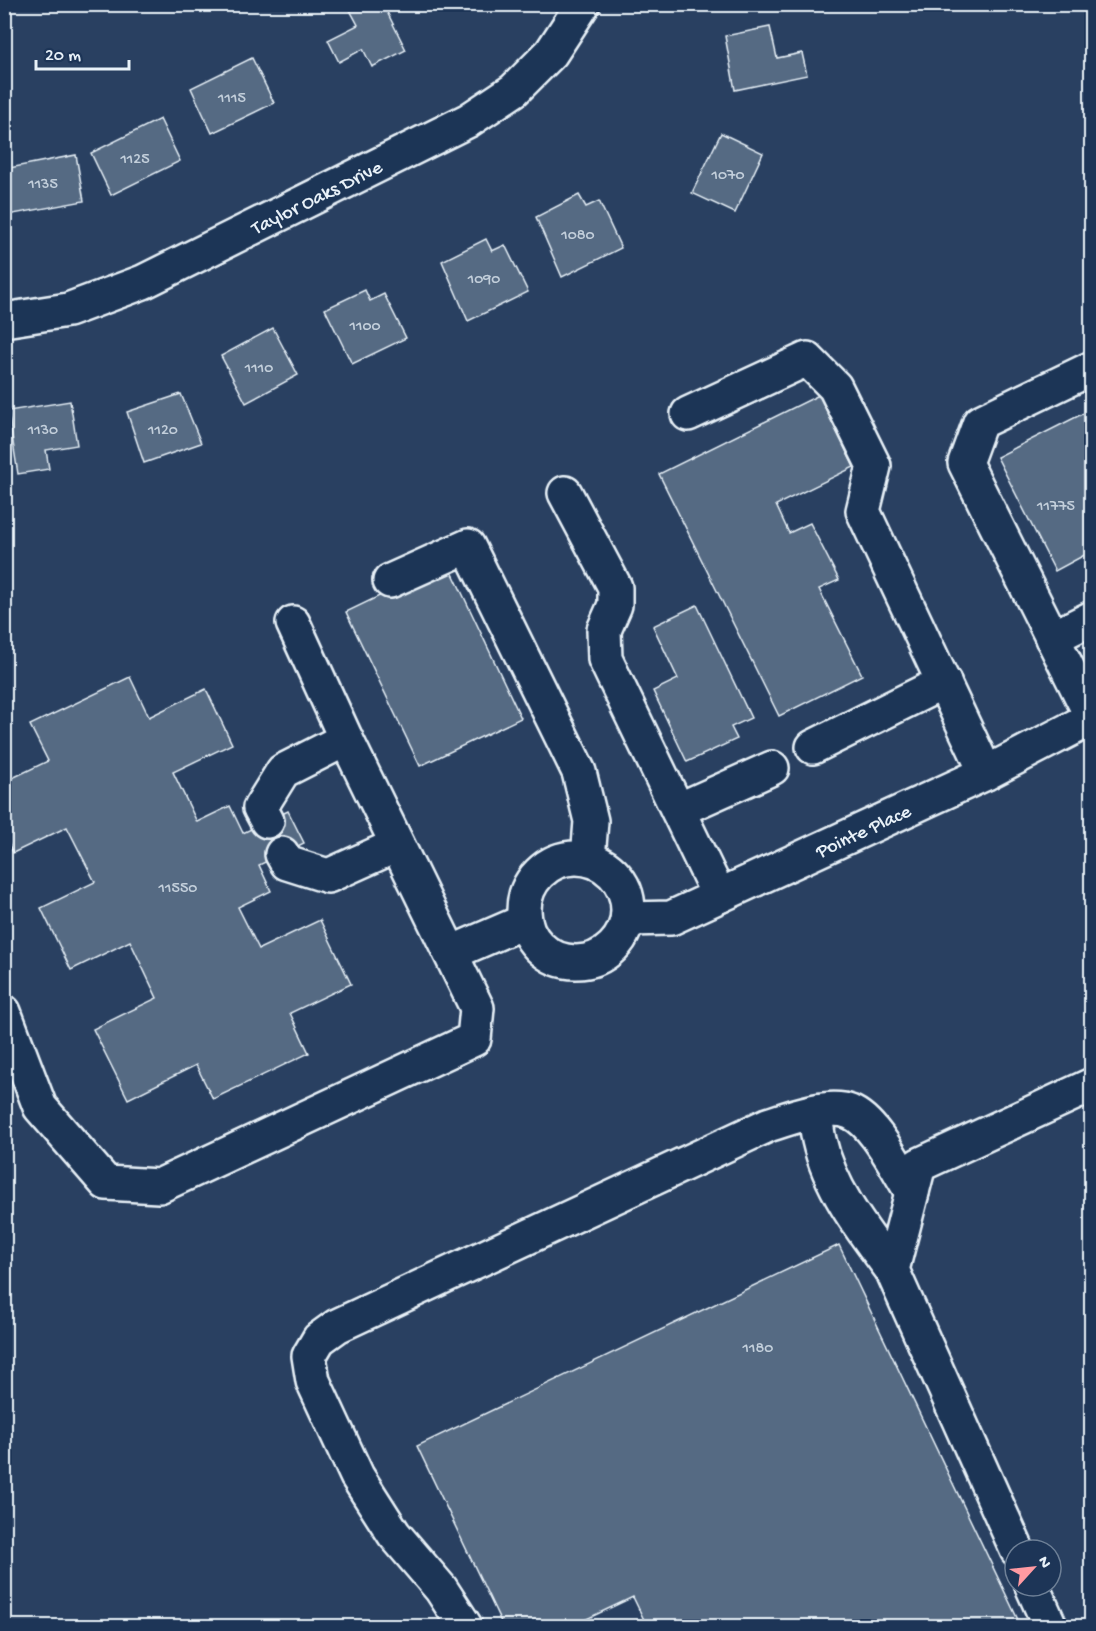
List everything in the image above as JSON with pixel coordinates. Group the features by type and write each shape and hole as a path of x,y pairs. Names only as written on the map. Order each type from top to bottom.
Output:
{"street":[{"name":"Taylor Oaks Drive","path":"4,320 68,310 143,282 469,120 514,90 551,53 583,4"},
{"path":"688,414 807,359 835,387 874,466 863,511 986,772"},
{"path":"1092,369 980,422 965,463 1092,718"},
{"path":"566,493 615,587 615,605 604,630 605,659 719,896"},
{"path":"390,581 468,546 579,772 591,820 588,859"},
{"path":"1052,639 1092,618"},
{"path":"4,1012 40,1107 106,1183 159,1186 474,1039 477,1008 346,739 293,623"},
{"path":"813,747 944,682"},
{"name":"Pointe Place","path":"628,919 671,918 986,772 1092,718"},
{"path":"267,821 260,808 283,771 346,739"},
{"path":"678,810 772,768"},
{"path":"282,854 287,863 328,876 397,845"},
{"path":"572,858 588,859 602,865 615,875 624,888 628,904 628,919 624,933 605,954 593,960 578,963 564,961 545,951 530,935 525,921 524,906 527,892 534,879 544,869 557,861 572,858"},
{"path":"450,953 525,921"},
{"path":"892,1270 919,1165 1092,1085"},
{"path":"465,1626 441,1589 394,1534 357,1476 313,1381 309,1356 319,1339 337,1326 768,1125 815,1112 848,1111 861,1118 874,1133 912,1192"},
{"path":"815,1112 819,1141 844,1201 864,1233 892,1270 1012,1538"},
{"path":"1037,1598 1050,1626"}],"building":[{"path":"361,4 383,4 406,50 372,67 363,49 339,62 328,40 358,25 350,10"},
{"path":"440,4 454,4 448,12"},
{"path":"770,27 777,58 802,53 807,75 735,90 725,36"},
{"path":"252,58 274,103 212,133 191,88"},
{"path":"160,119 180,161 111,195 91,153"},
{"path":"721,133 763,153 735,213 692,193"},
{"path":"76,155 84,201 8,215 4,195 4,169"},
{"path":"579,195 586,207 599,201 621,248 562,277 536,217"},
{"path":"486,239 492,251 505,245 528,292 468,321 442,261"},
{"path":"365,290 370,301 384,294 406,338 352,364 325,309"},
{"path":"273,328 298,375 246,403 221,356"},
{"path":"181,394 201,443 144,463 127,412"},
{"path":"819,395 854,467 776,505 789,533 810,523 839,580 819,589 862,675 779,716 659,474"},
{"path":"70,401 77,445 46,450 49,469 18,474 8,411"},
{"path":"1092,409 1092,551 1055,571 997,457"},
{"path":"448,563 521,718 420,766 346,612"},
{"path":"697,605 751,718 731,727 737,739 687,762 653,691 678,679 653,626"},
{"path":"130,677 149,717 206,689 232,744 173,772 197,822 230,806 243,833 288,811 304,843 259,865 271,891 238,907 259,949 320,920 351,984 290,1013 309,1053 213,1099 196,1065 128,1099 93,1029 157,998 130,941 71,970 41,908 95,882 67,827 13,853 4,834 4,782 48,761 30,725"},
{"path":"839,1245 1003,1588 1003,1598 1008,1598 1021,1626 647,1626 633,1597 572,1626 503,1626 417,1446"}]}
